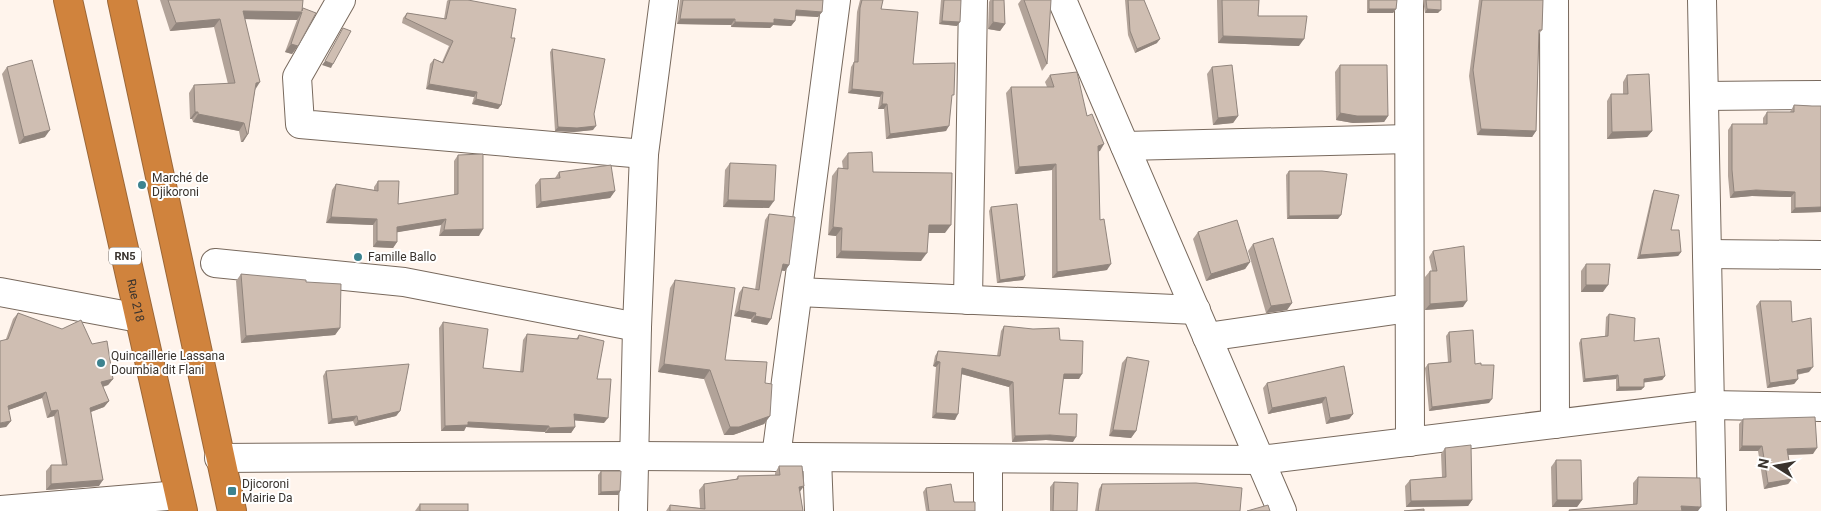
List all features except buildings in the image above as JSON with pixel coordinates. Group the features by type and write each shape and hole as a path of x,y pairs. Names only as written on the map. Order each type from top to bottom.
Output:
{"highway":[{"name":"Rue 218","path":"68,0 181,503"},
{"path":"122,0 219,458 232,511"}],"street":[{"path":"341,0 297,77 300,124 644,154"},
{"path":"633,511 637,327 644,154 664,0"},
{"path":"776,457 836,0"},
{"path":"968,300 973,0"},
{"path":"1062,0 1282,511"},
{"path":"1409,0 1410,442"},
{"path":"1554,0 1555,424"},
{"path":"1702,0 1712,511"},
{"path":"1704,96 1821,95"},
{"path":"1125,146 1409,140"},
{"path":"1707,254 1821,256"},
{"path":"215,263 404,282 637,327"},
{"path":"0,292 139,318"},
{"path":"798,292 1196,310"},
{"path":"1208,337 1410,308"},
{"path":"219,458 634,456 1260,460 1710,405 1821,407"},
{"path":"817,458 819,511"},
{"path":"988,459 988,511"},
{"path":"0,510 181,503"}],"place":[{"name":"Marché de Djikoroni","path":"142,185"},
{"name":"Famille Ballo","path":"358,257"},
{"name":"Quincaillerie Lassana Doumbia dit Flani","path":"101,363"},
{"name":"Djicoroni Mairie Da","path":"232,491"}]}
